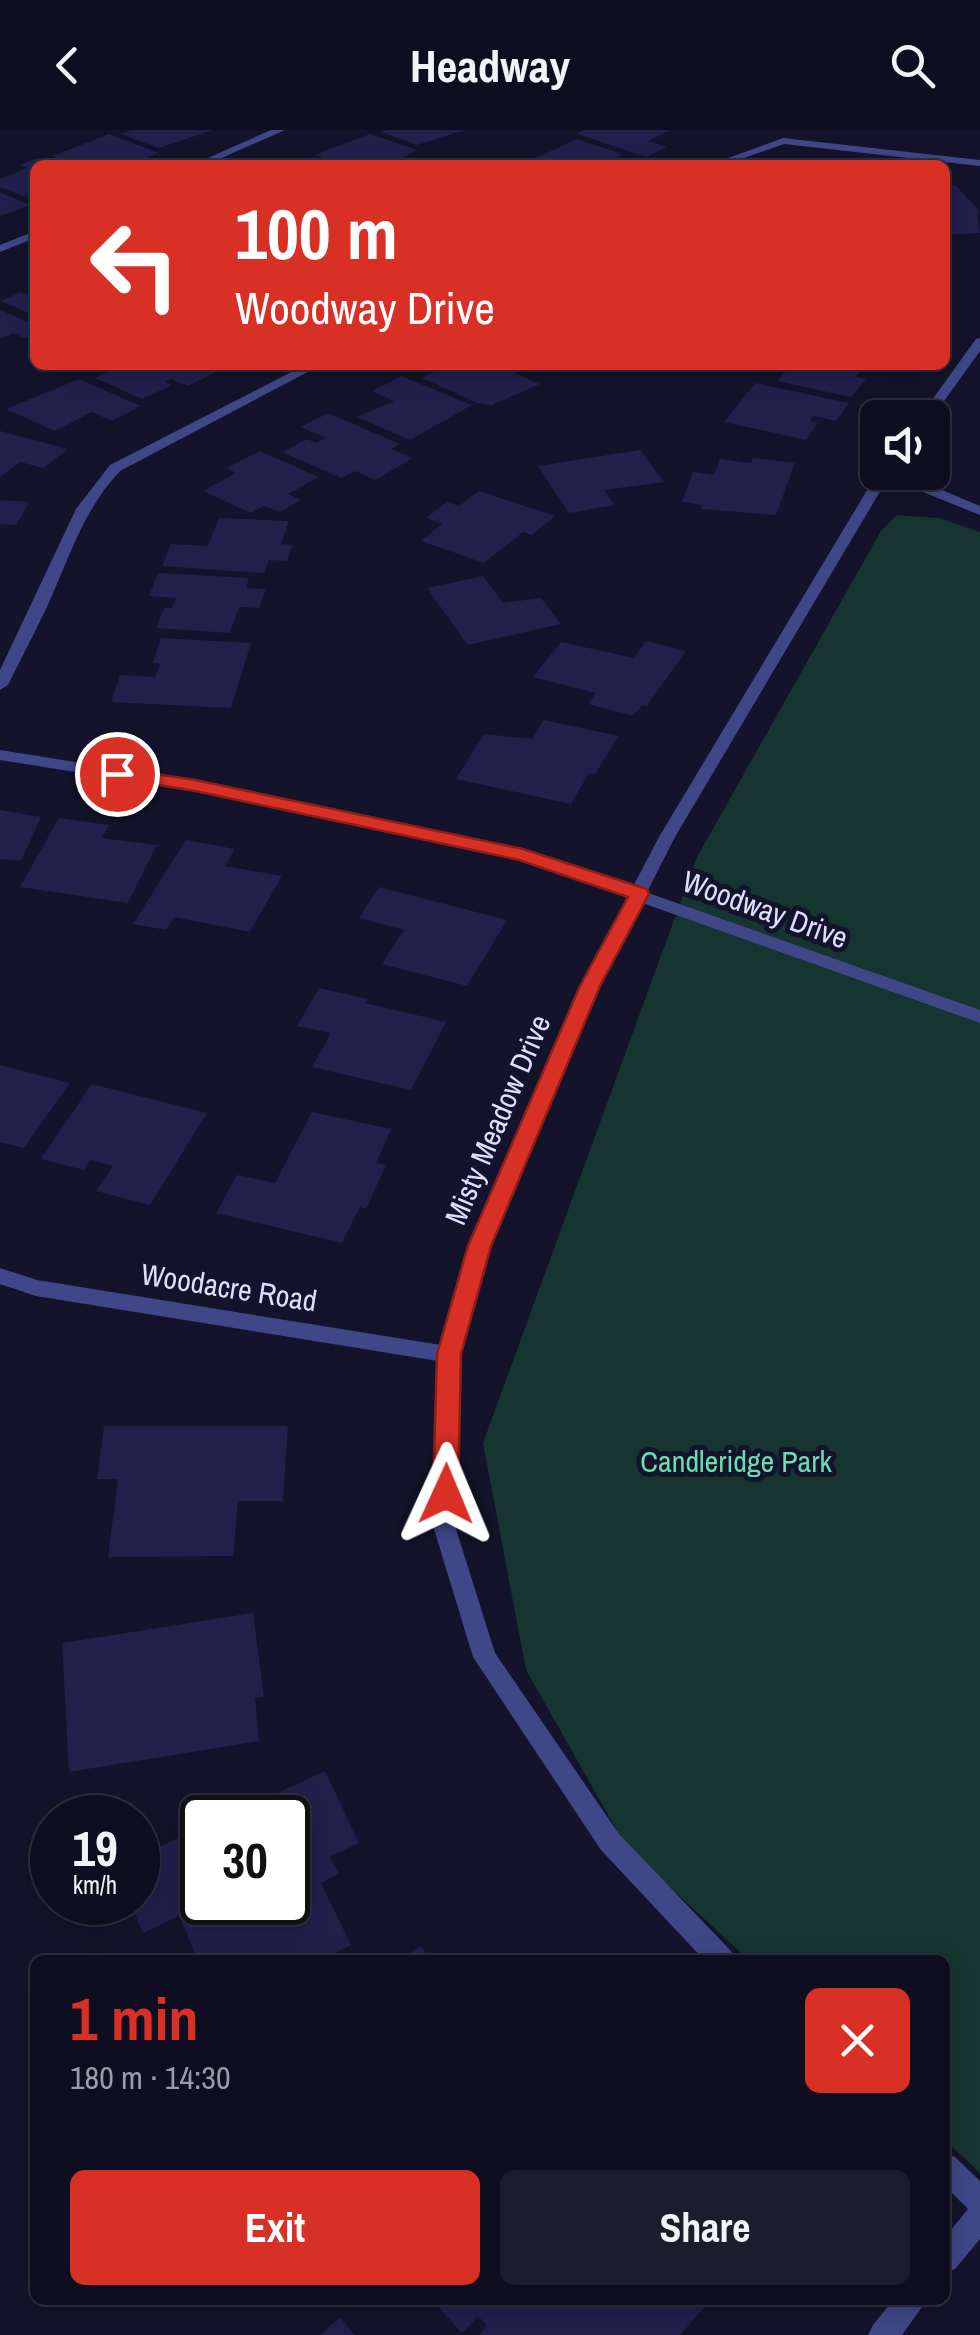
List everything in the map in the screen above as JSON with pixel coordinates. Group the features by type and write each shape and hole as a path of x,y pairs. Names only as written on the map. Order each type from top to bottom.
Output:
{"street":[{"path":"208,160 280,130"},
{"path":"728,160 783,141 980,163"},
{"path":"0,249 30,236"},
{"path":"938,400 980,342"},
{"path":"0,685 46,591 79,510 94,488 115,468 305,370"},
{"name":"Misty Meadow Drive","path":"717,1955 610,1842 485,1656 445,1529 449,1354 487,1229 590,986 667,836 875,490"},
{"path":"929,490 980,511"},
{"name":"Woodway Drive","path":"0,756 195,786 523,855 980,1018"},
{"name":"Woodacre Road","path":"0,1276 36,1288 449,1354"},
{"path":"950,2172 980,2200"},
{"path":"950,2254 980,2216"},
{"path":"883,2335 908,2305"}],"green space":[{"name":"Candleridge Park","path":"897,515 939,518 980,532 980,2173 950,2145 950,1955 744,1955 627,1848 526,1670 483,1443 697,857 881,531"}],"building":[{"path":"131,130 213,130 159,148 121,134"},
{"path":"465,130 417,145 381,132"},
{"path":"584,130 671,130 648,141 667,147 646,157 577,134"},
{"path":"109,134 159,153 141,160 63,160 53,156"},
{"path":"370,134 417,150 398,160 328,160 314,155"},
{"path":"576,139 623,154 610,160 532,160"},
{"path":"30,161 30,196 26,197 0,187 0,179 27,168 19,165"},
{"path":"955,185 980,212 980,233 950,235 950,186"},
{"path":"0,192 30,205 30,205 0,216"},
{"path":"21,292 30,294 30,314 1,301"},
{"path":"0,310 30,323 30,336 24,338 13,333 0,339"},
{"path":"112,370 218,371 188,386 171,379 165,382 172,385 142,399 95,378"},
{"path":"438,370 520,370 514,373 540,384 492,405 478,403 422,378"},
{"path":"781,370 861,370 855,377 866,379 851,397 777,381 786,371"},
{"path":"401,376 472,405 410,440 357,417 394,401 372,391"},
{"path":"79,379 141,406 112,421 92,412 55,431 6,409"},
{"path":"755,383 849,403 836,421 813,416 809,421 818,423 806,440 724,422"},
{"path":"328,413 400,444 391,449 413,458 375,480 355,471 341,478 282,452 307,439 316,443 326,438 301,427"},
{"path":"0,431 68,449 43,468 20,462 0,477"},
{"path":"640,450 664,482 604,490 615,505 569,513 538,466"},
{"path":"260,451 319,477 288,494 301,500 280,512 264,506 251,513 203,491 236,473 226,468"},
{"path":"753,458 795,463 776,515 701,509 702,505 682,502 693,472 714,475 720,459 751,463"},
{"path":"479,491 555,516 532,535 523,532 484,563 421,541 442,524 426,518 447,502 459,506"},
{"path":"0,500 29,502 16,525 0,524"},
{"path":"219,518 289,521 281,544 292,545 287,561 269,560 264,573 162,566 171,544 208,546"},
{"path":"158,573 249,578 246,588 266,589 259,608 239,607 230,633 156,628 164,608 172,608 176,598 149,596"},
{"path":"483,576 503,603 541,598 561,624 468,645 427,588"},
{"path":"161,638 251,643 231,708 111,702 120,675 155,677 160,664 153,663"},
{"path":"646,641 686,651 647,706 642,705 633,716 588,704 596,693 533,677 561,642 634,658"},
{"path":"544,720 619,736 595,774 589,773 571,804 456,779 484,734 532,739"},
{"path":"0,810 41,817 21,861 0,859"},
{"path":"59,818 109,825 102,838 157,845 128,903 20,887"},
{"path":"186,840 235,849 225,866 282,876 250,932 174,917 166,930 133,924"},
{"path":"379,887 507,920 467,986 382,964 404,930 359,918"},
{"path":"319,988 446,1022 411,1090 312,1067 331,1033 297,1026"},
{"path":"0,1065 70,1083 24,1148 0,1142"},
{"path":"92,1084 207,1113 150,1205 96,1191 113,1166 90,1160 84,1170 41,1159"},
{"path":"312,1112 391,1129 376,1163 386,1165 366,1209 360,1207 342,1243 216,1213 237,1175 275,1183"},
{"path":"104,1426 288,1426 283,1501 238,1501 233,1556 108,1557 118,1479 97,1479"},
{"path":"253,1613 264,1697 255,1698 259,1741 69,1772 62,1643"},
{"path":"325,1771 359,1843 330,1857 339,1873 321,1883 351,1945 330,1955 196,1955 183,1925 310,1925 310,1795 273,1795"},
{"path":"180,1837 180,1918 160,1925 160,1847"},
{"path":"140,1925 160,1925 143,1933"},
{"path":"421,1946 427,1955 406,1955"},
{"path":"437,2305 707,2305 680,2335 479,2335 487,2326 478,2316 462,2333"},
{"path":"340,2317 354,2335 320,2335"}],"route":[{"path":"117,774 195,786 380,828 523,855 640,894 590,986 480,1246 449,1354 446,1494"}]}
